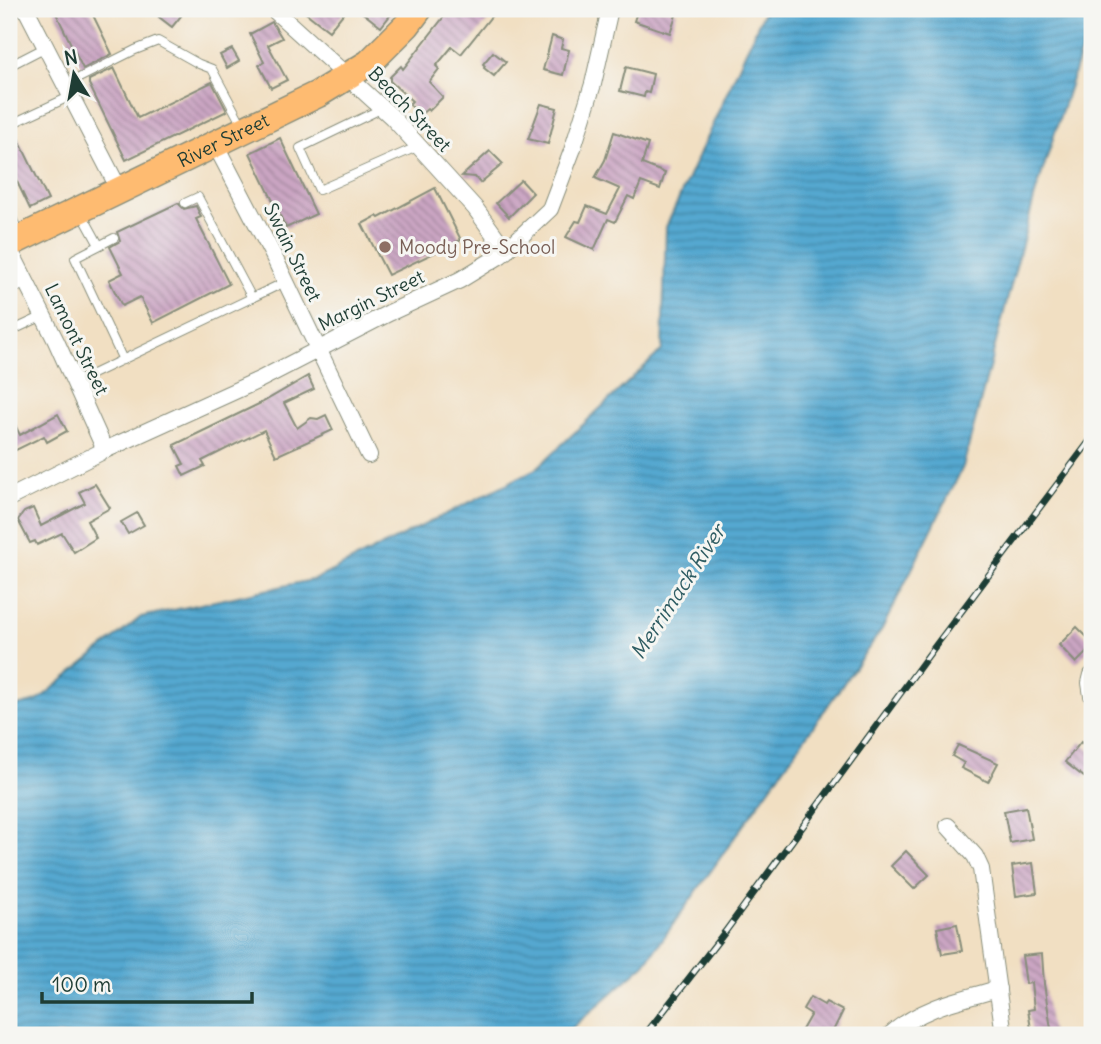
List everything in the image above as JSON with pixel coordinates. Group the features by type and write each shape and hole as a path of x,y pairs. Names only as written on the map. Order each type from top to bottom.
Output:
{"main road":[{"name":"River Street","path":"13,243 318,94 369,63 419,9"}],"street":[{"path":"26,9 120,191"},
{"name":"Beach Street","path":"273,9 383,108 475,208 506,251"},
{"name":"Margin Street","path":"9,498 460,281 506,251 550,209 593,84 610,9"},
{"name":"Swain Street","path":"215,144 369,455"},
{"name":"Lamont Street","path":"13,243 27,283 76,382 105,450"},
{"path":"1092,675 1092,696"},
{"path":"948,826 975,856 981,869 1004,1035"},
{"path":"890,1035 903,1023 932,1007 998,989"}],"lane":[{"path":"11,124 135,50 158,41 199,64 212,68 245,130"},
{"path":"9,66 46,47"},
{"path":"383,108 300,148 319,190 419,146"},
{"path":"185,203 198,197 252,298"},
{"path":"80,210 99,245"},
{"path":"9,211 13,243"},
{"path":"114,238 75,258 123,360"},
{"path":"76,382 285,282"},
{"path":"9,291 27,283"},
{"path":"9,332 43,316"}],"water":[{"name":"Merrimack River","path":"765,9 1092,9 1092,16 1035,195 963,467 882,629 645,964 564,1035 9,1035 9,708 37,701 141,617 316,579 536,469 662,350 666,227"}],"building":[{"path":"54,9 90,9 112,54 83,69"},
{"path":"166,9 171,9 181,16 172,27 159,17"},
{"path":"301,9 347,9 329,31"},
{"path":"358,9 395,9 381,27"},
{"path":"450,9 485,9 493,14 461,54 452,47 436,66 439,69 429,82 443,97 429,111 427,109 420,115 409,104 412,101 390,81 390,77 401,66 403,69"},
{"path":"638,9 668,9 677,12 670,33 634,21"},
{"path":"272,22 282,38 268,45 287,80 271,88 259,65 264,62 250,34"},
{"path":"552,36 563,40 561,48 569,50 563,75 543,70"},
{"path":"232,49 239,61 227,68 220,55"},
{"path":"493,52 506,62 494,76 483,64"},
{"path":"626,67 653,74 649,93 645,92 644,97 620,91"},
{"path":"114,68 138,118 212,82 227,111 126,160 89,84 89,80"},
{"path":"541,104 557,108 548,144 528,139"},
{"path":"9,130 14,130 48,200 30,209 9,165"},
{"path":"614,132 648,144 642,164 665,173 660,189 641,182 634,199 628,196 615,222 608,219 594,250 566,237 576,221 580,222 587,206 607,214 620,189 595,178 605,160"},
{"path":"280,138 316,214 286,228 250,153"},
{"path":"490,151 503,164 480,183 475,177 462,176"},
{"path":"521,180 533,193 509,217 496,203"},
{"path":"435,188 461,240 388,275 362,224 377,216 379,218"},
{"path":"178,203 184,209 196,206 201,217 196,219 229,284 153,323 140,297 122,306 109,280 123,273 110,247 120,241 117,232"},
{"path":"308,376 314,389 284,403 297,428 311,418 318,419 326,415 333,430 276,456 264,430 202,461 205,466 184,476 179,466 184,464 174,445 263,402"},
{"path":"9,413 20,435 58,414 67,431 47,442 44,436 12,452 9,445"},
{"path":"95,484 110,508 87,521 96,538 74,552 62,533 37,545 35,541 30,543 18,520 24,512 33,508 41,526 85,503 79,492"},
{"path":"137,513 144,525 128,534 121,522"},
{"path":"1077,627 1092,642 1092,647 1076,663 1059,645"},
{"path":"1081,742 1092,751 1092,766 1084,777 1065,762"},
{"path":"958,745 998,763 988,782 961,768 964,763 952,756"},
{"path":"1026,807 1032,839 1010,843 1004,811"},
{"path":"906,851 929,875 914,889 891,866"},
{"path":"1033,863 1037,893 1016,896 1012,866"},
{"path":"957,924 962,951 942,954 937,928"},
{"path":"1042,954 1052,1035 1032,1035 1028,1010 1034,1009 1031,983 1026,984 1022,956"},
{"path":"810,997 843,1011 831,1035 799,1035 811,1014 803,1009"}],"railway":[{"path":"645,1035 725,932 1092,438"}],"place":[{"name":"Moody Pre-School","path":"385,247"}]}
